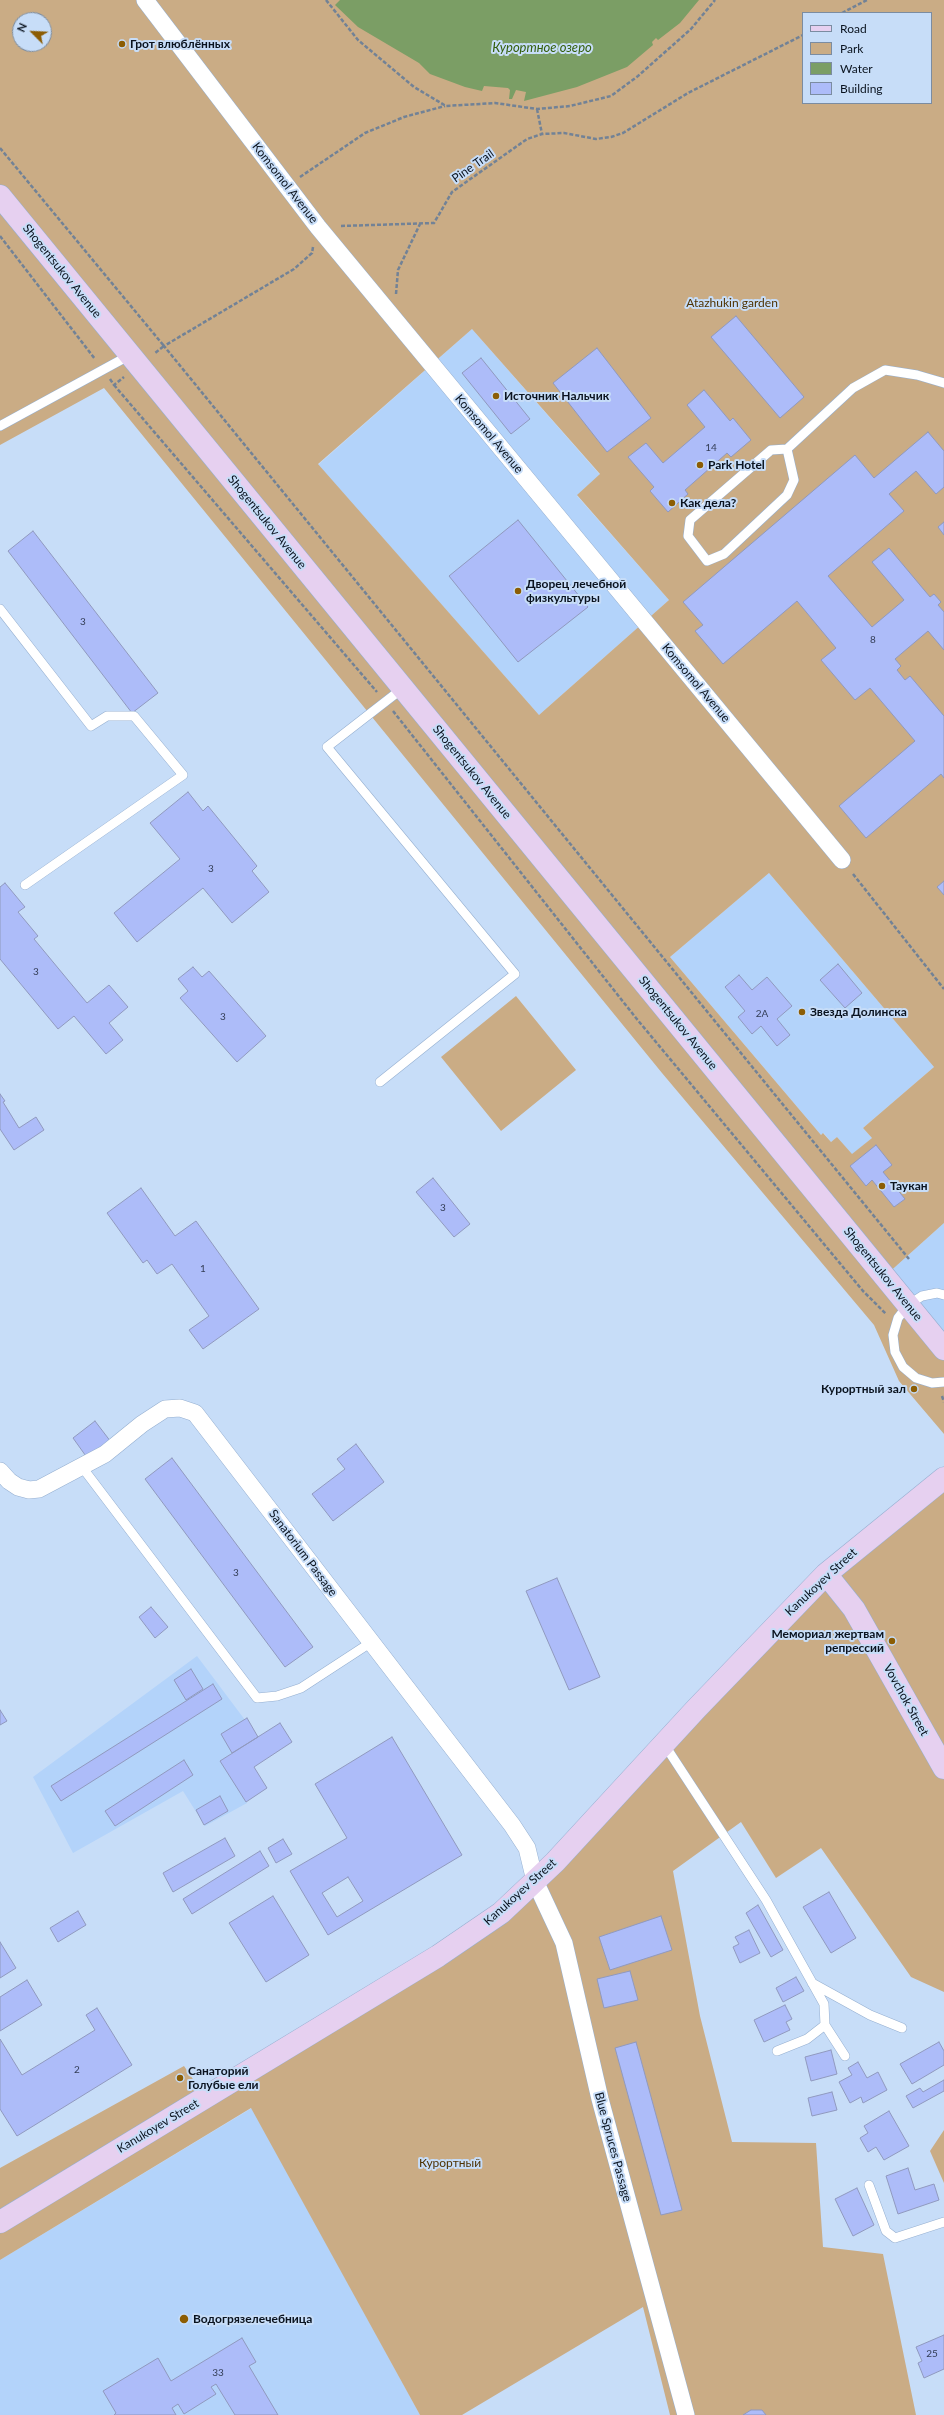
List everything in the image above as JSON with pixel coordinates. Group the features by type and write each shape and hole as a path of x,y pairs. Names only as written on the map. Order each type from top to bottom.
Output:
{"street":[{"name":"Komsomol Avenue","path":"145,0 318,227 842,860"},
{"name":"Shogentsukov Avenue","path":"0,196 128,365 403,688 944,1349"},
{"name":"Sanatorium Passage","path":"0,1471 9,1481 18,1487 28,1490 40,1489 105,1454 142,1424 165,1409 180,1408 195,1413 370,1643 512,1826 527,1848 535,1881"},
{"name":"Kanukoyev Street","path":"0,2222 438,1956 500,1912 535,1881 826,1574 944,1478"},
{"name":"Vovchok Street","path":"826,1574 854,1609 944,1768"},
{"name":"Blue Spruces Passage","path":"535,1881 564,1943 600,2098 686,2415"}],"lane":[{"path":"0,426 103,370 128,365"},
{"path":"787,450 794,480 787,495 724,554 707,561 688,536 690,520 771,450 787,450 853,388 885,370 917,375 944,383"},
{"path":"0,609 91,726 107,716 134,716 183,775 25,885"},
{"path":"380,1082 515,974 327,747 403,688"},
{"path":"944,1294 922,1296 908,1305 898,1318 893,1335 895,1352 903,1367 916,1378 932,1383 944,1382"},
{"path":"82,1467 257,1698 277,1696 301,1688 370,1643"},
{"path":"664,1744 766,1900 824,2004 825,2026 845,2056"},
{"path":"812,1982 870,2015 902,2028"},
{"path":"777,2051 807,2039 825,2026"},
{"path":"869,2185 886,2231 895,2238 944,2222"}],"path":[{"path":"326,0 358,40 414,87 446,106"},
{"path":"287,186 365,133 404,116 446,106 495,103 537,108 570,106 611,96 638,76 691,29 715,0"},
{"path":"844,12 867,0"},
{"name":"Pine Trail","path":"318,227 434,223 452,192 527,139 542,134 564,133 596,139 611,138 623,133 688,93 802,36"},
{"path":"537,108 542,134"},
{"path":"0,148 164,346 908,1259"},
{"path":"394,319 398,270 420,224"},
{"path":"155,353 164,346 294,269 312,253 318,227"},
{"path":"0,236 114,385 385,702 631,1012 863,1291 890,1319"},
{"path":"114,385 128,365"},
{"path":"842,860 944,989"},
{"path":"942,1396 944,1402"}],"shaded area":[{"path":"472,329 600,475 577,496 669,600 539,715 318,465"},
{"name":"Звезда Долинска","path":"769,873 934,1067 863,1128 872,1138 852,1155 837,1137 831,1142 824,1133 821,1135 670,957"},
{"path":"944,1223 944,1349 885,1276"},
{"path":"197,1656 257,1736 222,1760 247,1803 205,1826 183,1791 73,1853 33,1777"},
{"name":"Водогрязелечебница","path":"252,2108 420,2415 0,2415 0,2260"}],"green space":[{"name":"Atazhukin garden","path":"0,0 944,0 944,1223 885,1276 944,1349 944,1434 899,1381 874,1325 662,1073 104,388 0,445","holes":["472,329 600,474 577,495 669,600 539,715 318,464","769,873 934,1067 863,1128 872,1138 852,1154 837,1137 831,1142 823,1133 821,1135 670,957"]},
{"path":"516,996 576,1070 501,1131 441,1057"},
{"name":"Курортный","path":"944,1478 944,1992 911,1977 821,1848 776,1878 741,1822 673,1871 700,2016 732,2142 816,2143 823,2247 883,2254 916,2415 670,2415 643,2307 462,2415 420,2415 251,2108 0,2260 0,2168 184,2066 205,2097 470,1935 696,1709"},
{"path":"944,2130 944,2183 930,2151"}],"water":[{"name":"Курортное озеро","path":"340,0 699,0 680,23 658,40 656,38 652,42 653,45 627,67 577,87 524,101 526,92 516,90 512,99 509,99 510,90 508,88 484,86 482,91 465,87 430,74 419,63 358,27 335,5"}],"building":[{"path":"736,316 804,397 780,418 711,337"},
{"path":"597,348 651,418 607,452 553,383"},
{"name":"Источник Нальчик","path":"481,358 530,419 511,434 462,373"},
{"path":"704,390 730,421 733,418 751,440 731,457 727,453 685,490 688,494 668,512 650,491 654,487 628,457 646,443 663,463 705,427 687,405"},
{"path":"928,432 944,451 944,487 936,494 916,471 889,494 904,511 828,576 872,627 904,600 872,562 889,548 930,597 934,594 941,602 938,605 944,612 944,650 928,631 895,659 901,666 897,670 905,680 910,676 944,716 944,778 941,774 866,838 839,806 915,741 870,688 855,700 821,660 836,648 797,601 723,664 695,631 703,625 683,602 855,455 874,478"},
{"name":"Дворец лечебной физкультуры","path":"518,520 588,607 518,662 449,576"},
{"path":"944,522 944,535 938,527"},
{"path":"33,531 158,693 132,713 8,551"},
{"path":"188,792 203,811 208,806 257,866 252,871 269,892 232,923 203,888 137,942 114,913 180,859 150,823"},
{"path":"944,881 944,895 937,887"},
{"path":"5,883 25,907 18,912 38,936 34,939 87,1003 109,985 128,1007 109,1023 123,1040 106,1054 74,1016 58,1029 0,959 0,887"},
{"path":"838,964 862,993 845,1008 820,980"},
{"path":"193,967 202,977 209,971 266,1036 237,1062 180,998 188,991 178,979"},
{"path":"739,975 752,990 767,977 792,1006 777,1019 790,1035 777,1046 761,1026 752,1034 738,1017 745,1011 725,987"},
{"path":"0,1094 5,1101 3,1102 19,1128 36,1117 44,1130 14,1150 0,1129"},
{"path":"876,1145 892,1165 883,1172 905,1199 894,1207 872,1180 866,1186 850,1166"},
{"path":"433,1178 470,1224 454,1237 416,1192"},
{"path":"141,1188 175,1236 196,1221 259,1309 203,1349 189,1330 209,1316 172,1264 157,1274 147,1260 143,1263 107,1213"},
{"path":"95,1421 111,1442 88,1459 73,1438"},
{"path":"356,1444 384,1482 333,1521 312,1494 345,1469 337,1459"},
{"path":"172,1458 313,1647 285,1667 145,1479"},
{"path":"557,1578 600,1677 569,1690 526,1591"},
{"path":"151,1607 168,1627 155,1638 139,1617"},
{"path":"191,1669 203,1689 186,1700 174,1680"},
{"path":"213,1684 222,1699 61,1801 51,1786"},
{"path":"0,1710 7,1721 0,1725"},
{"path":"247,1718 258,1737 232,1753 221,1734"},
{"path":"280,1723 292,1742 254,1767 267,1788 246,1802 220,1761"},
{"path":"392,1737 462,1855 328,1935 290,1871 347,1838 315,1784","holes":["348,1877 363,1901 337,1917 322,1893"]},
{"path":"184,1760 193,1775 115,1826 105,1811"},
{"path":"220,1796 228,1811 204,1825 196,1810"},
{"path":"225,1838 235,1856 173,1892 163,1873"},
{"path":"283,1839 292,1854 276,1863 268,1848"},
{"path":"260,1851 269,1866 192,1914 183,1899"},
{"path":"829,1892 856,1938 831,1953 803,1907"},
{"path":"273,1896 309,1955 266,1982 229,1923"},
{"path":"758,1905 783,1950 771,1957 746,1913"},
{"path":"78,1911 86,1925 58,1942 50,1928"},
{"path":"661,1916 672,1950 610,1970 599,1937"},
{"path":"749,1930 760,1953 740,1963 733,1947 739,1944 735,1937"},
{"path":"0,1942 16,1968 0,1978"},
{"path":"630,1971 638,2000 604,2008 597,1979"},
{"path":"796,1977 804,1991 783,2002 776,1988"},
{"path":"27,1980 42,2005 0,2031 0,1997"},
{"path":"785,2005 792,2019 786,2022 790,2030 764,2042 754,2020"},
{"path":"97,2008 132,2065 17,2136 0,2109 0,2039 22,2075 95,2030 86,2015"},
{"path":"636,2042 682,2210 661,2215 615,2048"},
{"path":"939,2042 944,2051 944,2065 912,2084 900,2064"},
{"path":"831,2050 837,2074 811,2081 805,2057"},
{"path":"858,2062 867,2078 878,2072 887,2090 863,2103 861,2097 850,2103 839,2082 852,2075 848,2068"},
{"path":"944,2080 944,2091 913,2108 906,2096 920,2088 923,2092"},
{"path":"832,2092 837,2110 812,2116 808,2098"},
{"path":"889,2111 909,2146 884,2160 876,2147 868,2152 860,2138 868,2133 864,2126"},
{"path":"908,2168 915,2190 934,2184 939,2200 898,2214 886,2176"},
{"path":"857,2188 874,2225 853,2236 835,2199"},
{"path":"944,2335 944,2369 924,2378 918,2363 922,2361 916,2347"},
{"path":"242,2338 256,2362 249,2366 278,2415 235,2415 216,2384 211,2387 216,2394 184,2414 178,2404 172,2408 176,2415 114,2415 116,2413 103,2391 158,2358 171,2381"},
{"path":"751,2410 762,2410 766,2415 743,2415"}],"place":[{"name":"Грот влюблённых","path":"122,44"},
{"name":"Источник Нальчик","path":"496,396"},
{"name":"Park Hotel","path":"700,465"},
{"name":"Как дела?","path":"672,503"},
{"name":"Дворец лечебной физкультуры","path":"518,591"},
{"name":"Звезда Долинска","path":"802,1012"},
{"name":"Таукан","path":"882,1186"},
{"name":"Курортный зал","path":"914,1389"},
{"name":"Мемориал жертвам репрессий","path":"892,1641"},
{"name":"Санаторий Голубые ели","path":"180,2078"},
{"name":"Водогрязелечебница","path":"184,2319"}]}
